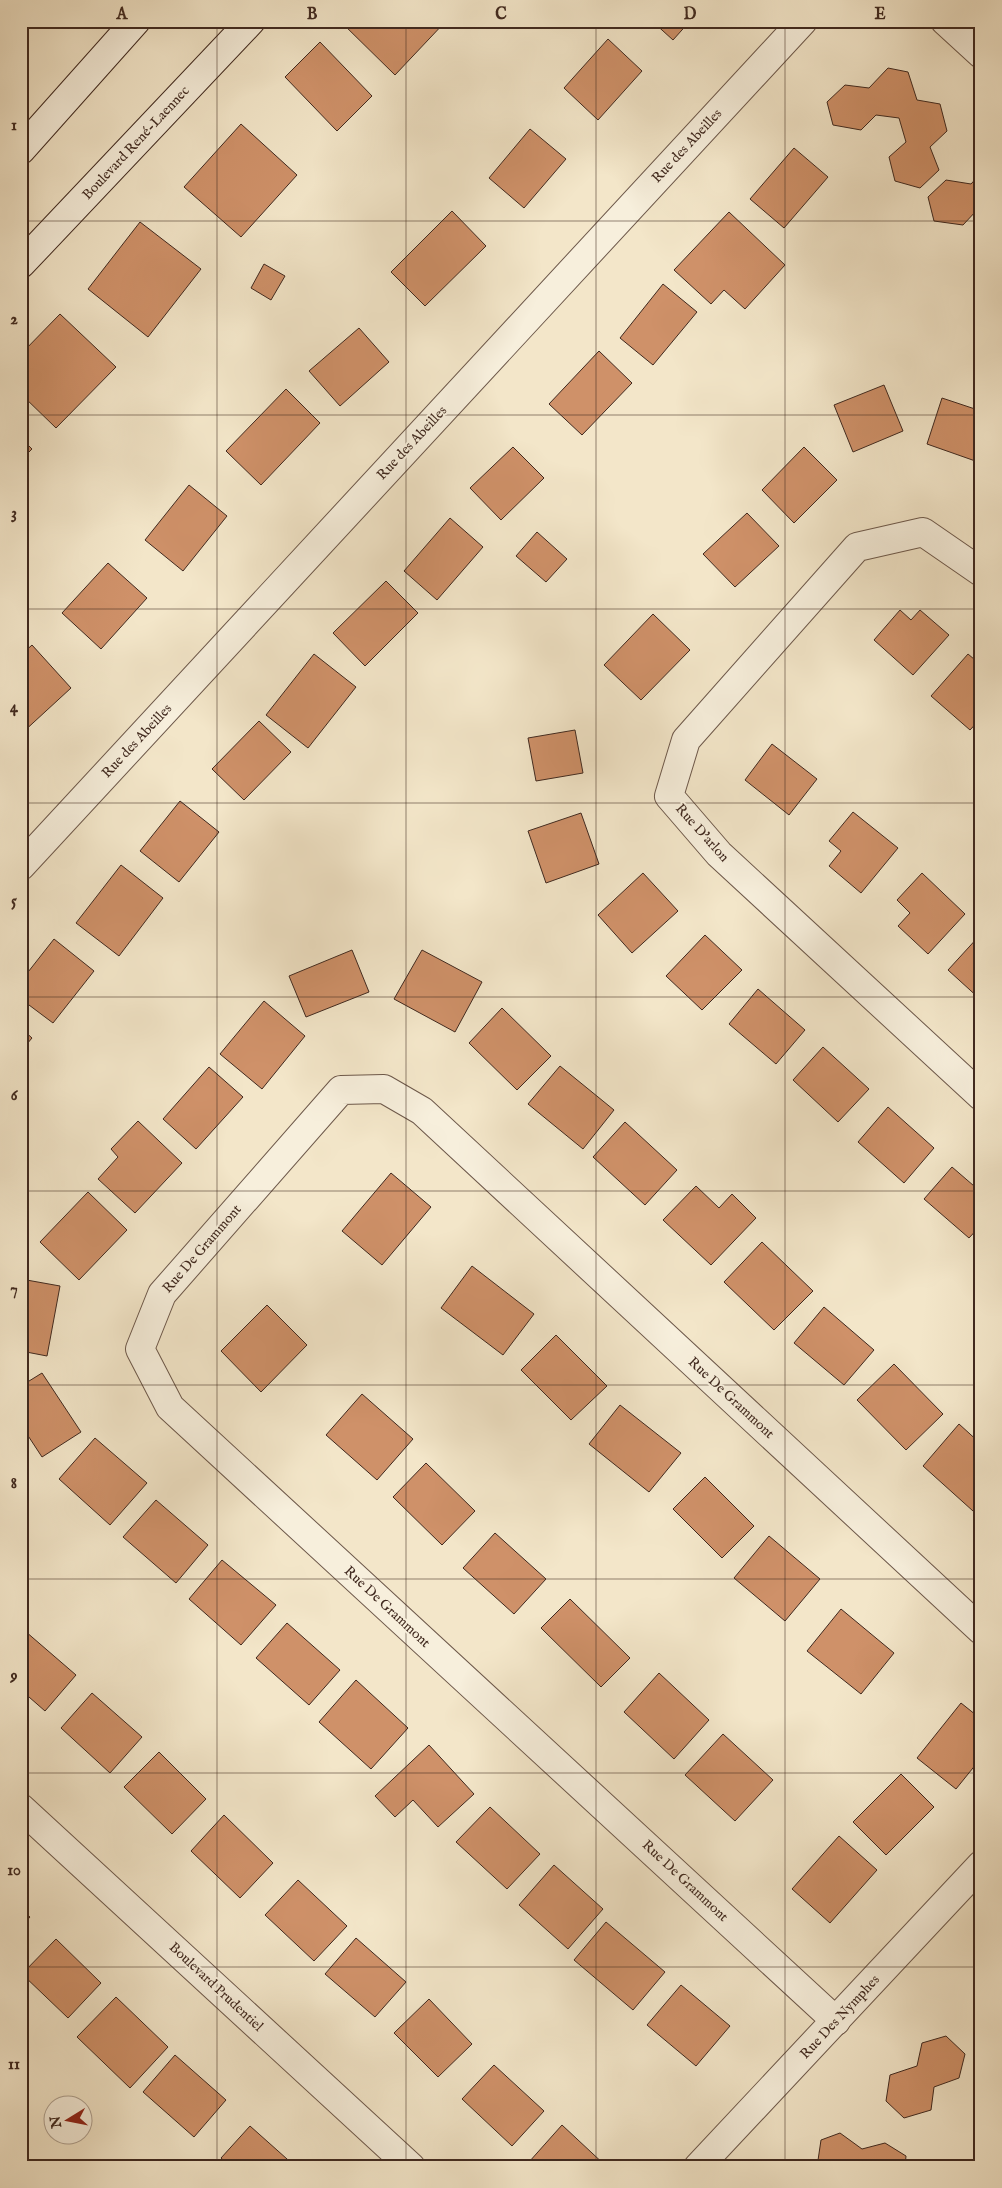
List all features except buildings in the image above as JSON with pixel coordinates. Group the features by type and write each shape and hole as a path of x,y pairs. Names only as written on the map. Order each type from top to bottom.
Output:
{"street":[{"path":"21,150 136,21"},
{"name":"Boulevard René-Laennec","path":"21,264 251,21"},
{"name":"Rue des Abeilles","path":"21,866 803,21"},
{"path":"945,21 981,54"},
{"name":"Rue D'arlon","path":"981,572 923,532 857,547 686,740 669,796 720,854 981,1096"},
{"name":"Rue De Grammont","path":"836,2021 170,1407 140,1349 162,1294 341,1090 384,1089 422,1111 981,1630"},
{"name":"Boulevard Prudentiel","path":"21,1808 411,2167"},
{"name":"Rue Des Nymphes","path":"698,2167 981,1865"}]}
